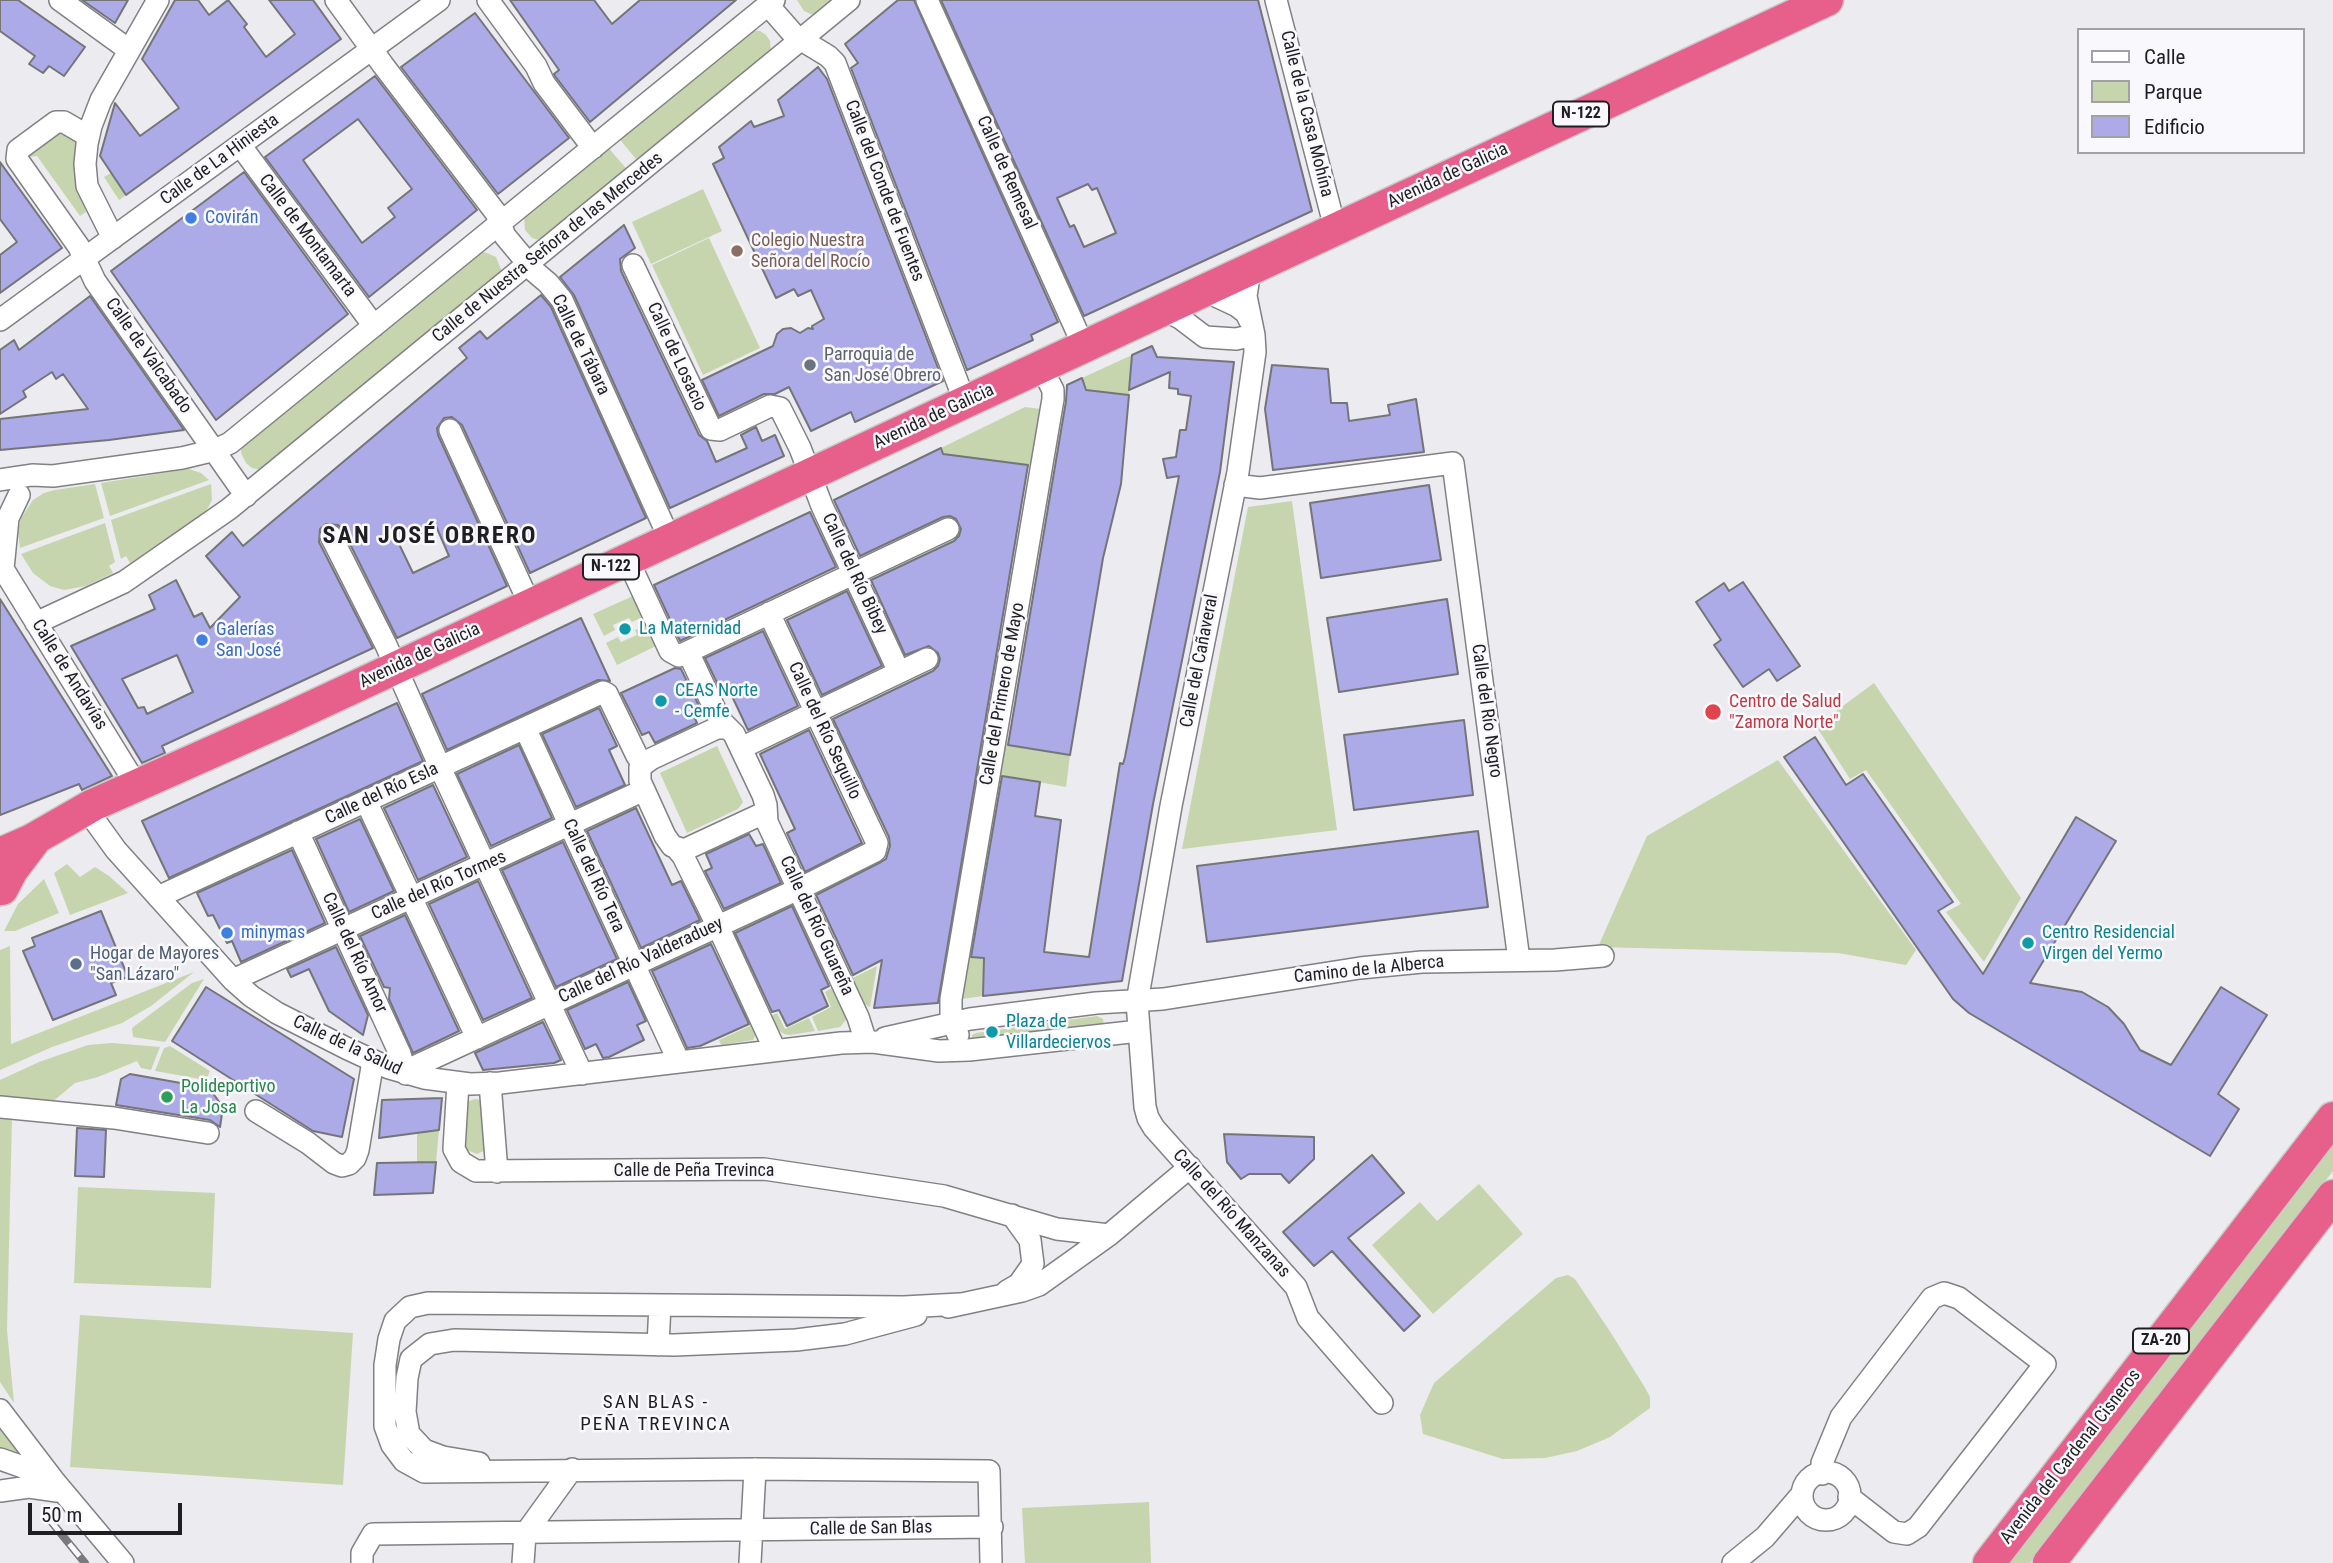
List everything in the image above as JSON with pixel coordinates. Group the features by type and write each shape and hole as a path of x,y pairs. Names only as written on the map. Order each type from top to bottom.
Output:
{"highway":[{"name":"Avenida de Galicia","path":"0,854 42,834 82,810 628,560 1827,0"},
{"name":"Avenida de Galicia","path":"1,891 19,859 42,834"},
{"name":"Avenida del Cardenal Cisneros","path":"1989,1563 2333,1118"},
{"name":"ZA-20","path":"2049,1563 2333,1196"}],"street":[{"path":"60,0 130,50"},
{"path":"113,238 88,186 85,164 88,136 101,100 158,0"},
{"name":"Calle de Tábara","path":"336,0 496,213 505,236 562,300 670,540"},
{"name":"Calle de La Hiniesta","path":"0,320 439,0"},
{"path":"488,0 536,66 544,83 593,148"},
{"name":"Calle de Nuestra Señora de las Mercedes","path":"36,623 124,582 246,496 849,0"},
{"name":"Calle de Remesal","path":"927,0 1084,347"},
{"name":"Calle de la Casa Mohína","path":"1276,0 1335,229"},
{"path":"0,511 38,481 53,476 182,458 215,450 236,439 771,2"},
{"name":"Calle del Conde de Fuentes","path":"771,2 800,40 835,63 965,402"},
{"name":"Calle de Valcabado","path":"88,136 57,121 18,150 16,155 79,247 95,281 246,496"},
{"name":"Calle de Montamarta","path":"240,145 374,326"},
{"name":"Calle de Losacio","path":"633,265 710,427 720,430 771,406 777,406 781,409 810,474"},
{"name":"Calle del Cañaveral","path":"1137,1002 1171,806 1235,485 1254,361 1246,296 1250,270"},
{"path":"1164,310 1180,318 1205,337 1236,339 1252,328 1246,313 1205,291"},
{"name":"Calle del Primero de Mayo","path":"953,1023 951,999 1053,399 1053,390 1041,367"},
{"path":"450,430 530,605"},
{"name":"Calle del Río Negro","path":"1235,485 1261,488 1453,463 1519,960"},
{"name":"Calle del Río Bibey","path":"810,474 899,672"},
{"path":"0,480 32,475 53,476"},
{"path":"1,568 8,518 19,495"},
{"path":"628,560 670,650 675,655 684,654 948,529"},
{"path":"331,536 386,645 582,1074"},
{"name":"Calle de Andavías","path":"1,568 137,786"},
{"name":"Calle del Río Sequillo","path":"769,613 877,843 876,849"},
{"path":"678,850 686,849 766,812 765,801 733,732 720,720 684,654"},
{"path":"741,748 927,659"},
{"name":"Calle del Río Esla","path":"158,897 605,692 643,764"},
{"name":"Calle del Río Tera","path":"525,728 679,1062"},
{"path":"726,728 717,728 643,764 639,776 668,841 683,856 775,1051"},
{"name":"Calle del Río Tormes","path":"233,979 644,790"},
{"path":"366,801 411,898 469,1041 459,1058 460,1066 464,1076 473,1083 497,1172"},
{"name":"Calle de la Salud","path":"82,810 92,816 107,840 251,996 276,1013 373,1061 406,1074 473,1083 582,1074 866,1042"},
{"name":"Calle del Río Guareña","path":"766,812 767,822 858,1017 866,1042"},
{"name":"Calle del Río Amor","path":"298,832 402,1058 406,1074"},
{"name":"Calle del Río Valderaduey","path":"406,1074 418,1065 798,889 872,854 876,849"},
{"name":"Camino de la Alberca","path":"1137,1002 1370,967 1603,956"},
{"path":"866,1042 953,1023 1096,1003 1137,1002"},
{"name":"Calle del Río Manzanas","path":"1137,1002 1146,1112 1154,1128 1296,1287 1308,1318 1382,1403"},
{"path":"953,1023 958,1036 969,1050"},
{"path":"866,1042 939,1051 969,1050 1139,1031"},
{"path":"256,1111 308,1143 334,1163 342,1166 349,1164 358,1150 373,1061"},
{"name":"Calle de Peña Trevinca","path":"473,1083 454,1144 455,1153 470,1169 497,1172 764,1169 944,1196 1057,1229 1109,1235"},
{"path":"0,1107 114,1118 208,1133"},
{"path":"396,1397 407,1378 411,1359 430,1344 454,1340 658,1345 796,1340 845,1334 1022,1291 1039,1284 1109,1235 1189,1167"},
{"path":"1000,1296 1019,1284 1033,1264 1030,1240 1012,1215"},
{"path":"1822,1474 1825,1453 1841,1417 1932,1298 1944,1293 1959,1298 2045,1364 1918,1527 1907,1534 1894,1532 1850,1497"},
{"path":"960,1304 904,1307 428,1303 410,1307 395,1321 389,1339 396,1397 405,1412 409,1434 424,1450 443,1457 472,1462 572,1469 989,1471 991,1563"},
{"path":"658,1345 660,1305"},
{"path":"0,1410 62,1492 123,1563"},
{"path":"0,1460 31,1471 62,1492"},
{"path":"523,1563 525,1534 572,1469"},
{"path":"750,1563 755,1469"},
{"path":"1733,1563 1765,1537 1802,1494 1808,1480 1827,1472 1839,1476 1845,1482 1850,1497 1842,1514 1831,1520 1822,1520 1808,1512 1803,1505 1802,1494"},
{"path":"0,1491 29,1487 62,1492"},
{"name":"Calle de San Blas","path":"362,1563 362,1553 373,1534 992,1527"}],"green space":[{"path":"797,0 841,0 815,16 804,11"},
{"path":"751,30 766,35 770,41 771,54 641,165 616,135"},
{"path":"61,130 76,141 79,190 86,212 80,216 37,156 29,157 28,154"},
{"path":"605,144 631,174 542,241 532,238 525,230 524,215"},
{"path":"111,173 126,195 119,200 104,177"},
{"path":"703,189 722,231 651,264 632,222"},
{"path":"709,238 760,348 703,375 652,265"},
{"path":"478,251 496,257 502,272 265,471 252,468 246,463 241,453 242,443"},
{"path":"1132,355 1129,394 1086,390 1082,378"},
{"path":"1025,407 1041,409 1031,465 965,457 950,469 941,448"},
{"path":"189,469 201,473 209,480 110,516 101,483"},
{"path":"95,484 104,518 20,548 18,532 21,518 33,500 55,490"},
{"path":"211,484 212,500 201,515 130,563 126,556 121,559 111,520"},
{"path":"1292,501 1337,830 1182,849 1248,507"},
{"path":"105,523 115,562 109,566 113,573 86,586 64,590 50,586 33,573 21,554"},
{"path":"633,596 643,617 632,622 629,618 613,625 615,630 604,636 593,614"},
{"path":"646,625 656,646 617,665 606,643 618,637 621,642 637,635 635,630"},
{"path":"1874,683 2021,898 1984,962 1946,912 1961,904 1866,770 1850,779 1816,726"},
{"path":"1006,744 1070,755 1066,787 1000,775"},
{"path":"717,746 743,802 738,809 687,833 660,773"},
{"path":"1778,760 1916,950 1906,965 1838,953 1598,947 1647,836"},
{"path":"67,864 80,877 95,867 128,893 70,915 54,873"},
{"path":"44,879 59,913 15,931 4,931 18,904"},
{"path":"10,946 11,1044 194,972 151,1006 122,1023 52,1047 0,1070 0,950"},
{"path":"969,957 984,958 983,996 962,999"},
{"path":"877,966 870,1007 864,1004 851,979"},
{"path":"204,979 165,1042 133,1037 132,1028 192,983"},
{"path":"835,986 848,1013 847,1019 840,1027 818,1031 812,1017 831,1007 825,992"},
{"path":"777,1013 785,1029 809,1018 815,1031 784,1034 778,1030 771,1016"},
{"path":"1097,1016 1103,1019 1104,1025 972,1038 976,1033"},
{"path":"752,1025 756,1034 753,1040 721,1045 719,1040"},
{"path":"112,1043 160,1047 151,1070 141,1068 137,1061 75,1083 51,1103 0,1098 0,1080 39,1062 88,1045"},
{"path":"170,1046 210,1071 206,1080 155,1071 164,1048"},
{"path":"481,1100 486,1150 477,1154 467,1150 464,1145 466,1107 469,1101"},
{"path":"12,1117 7,1330 14,1403 0,1382 0,1119"},
{"path":"439,1130 436,1162 417,1162 417,1133"},
{"path":"2333,1144 2333,1171 2030,1563 2007,1563"},
{"path":"1479,1184 1523,1234 1433,1314 1372,1245 1420,1202 1437,1221"},
{"path":"78,1187 215,1193 211,1288 74,1283"},
{"path":"1568,1275 1575,1279 1644,1386 1650,1397 1650,1408 1610,1437 1577,1451 1545,1458 1503,1459 1423,1434 1420,1415 1434,1383 1556,1278"},
{"path":"80,1315 353,1333 343,1485 70,1467"},
{"path":"0,1424 29,1458 0,1448"},
{"path":"1149,1502 1151,1563 1025,1563 1022,1508"}],"building":[{"path":"0,0 18,0 85,47 64,76 49,66 43,73 29,64 35,56 0,31"},
{"path":"82,0 128,0 115,23"},
{"path":"175,0 198,0 209,15 228,0 247,24 244,27 266,57 295,34 269,0 313,0 341,39 126,195 100,156 115,103 140,136 179,108 142,59"},
{"path":"510,0 594,0 612,24 640,0 736,0 590,122 555,76 559,70"},
{"path":"898,0 914,0 1058,322 1031,335 1033,340 967,370 851,68 858,63 845,44"},
{"path":"941,0 1258,0 1312,211 1084,316","holes":["1088,184 1092,190 1097,188 1116,233 1084,247 1074,225 1070,227 1057,198"]},
{"path":"475,13 569,138 498,194 401,67"},
{"path":"818,67 827,79 943,381 855,422 851,412 811,431 789,387 775,394 764,394 719,416 702,380 773,346 777,334 783,329 791,328 800,333 808,328 813,329 812,326 824,319 811,290 798,296 794,289 776,298 713,164 724,158 719,147 751,121 754,127 784,116 778,100"},
{"path":"375,76 477,210 369,297 265,157","holes":["358,119 412,189 388,208 395,217 362,243 303,160"]},
{"path":"0,162 62,248 0,293 0,255 17,242 0,219"},
{"path":"244,172 348,314 216,420 111,271"},
{"path":"624,225 635,248 620,259 621,271 699,435 707,441 716,462 747,448 741,435 756,427 762,441 775,435 784,456 670,508 574,295 560,277"},
{"path":"541,295 551,307 646,518 530,573 462,425 452,417 444,418 437,428 438,435 507,586 397,638 343,530 338,525 326,524 320,529 319,542 373,648 162,746 165,753 142,763 71,646 155,609 149,595 176,580 194,617 202,613 210,628 240,597 206,556 232,532 243,546 467,358 459,348 480,331 487,339","holes":["436,526 449,556 413,573 399,544","177,655 193,692 147,714 144,707 138,708 122,679"]},
{"path":"90,296 184,430 0,450 0,419 88,409 63,374 56,379 52,372 23,391 26,397 0,414 0,350 14,340 19,350"},
{"path":"1152,346 1157,357 1234,362 1220,472 1153,804 1122,981 983,996 984,958 971,957 1002,776 1040,782 1035,816 1061,820 1044,952 1089,957 1120,763 1123,764 1125,757 1179,476 1167,478 1163,459 1176,457 1180,430 1186,430 1191,396 1178,394 1178,389 1169,388 1170,372 1129,390 1132,355"},
{"path":"1272,365 1328,369 1331,403 1347,403 1349,421 1390,415 1388,405 1416,399 1424,452 1273,470 1265,409"},
{"path":"1082,378 1086,390 1129,395 1121,484 1103,558 1070,755 1008,745 1067,385"},
{"path":"941,448 943,454 1028,465 938,1003 874,1008 882,960 853,975 816,895 886,859 890,846 889,837 833,719 933,671 938,666 938,653 929,646 905,655 871,580 954,541 961,529 956,519 943,517 860,556 834,500"},
{"path":"1429,485 1441,560 1321,578 1310,503"},
{"path":"810,512 836,567 680,641 654,585"},
{"path":"1743,582 1800,666 1777,681 1769,669 1743,687 1714,645 1721,640 1696,602 1724,583 1729,591"},
{"path":"847,591 882,666 822,695 787,620"},
{"path":"0,599 112,776 82,790 79,784 0,815"},
{"path":"1447,599 1458,674 1339,692 1327,618"},
{"path":"581,618 610,681 598,680 447,750 422,694"},
{"path":"763,631 798,706 748,730 730,692 723,695 705,658"},
{"name":"CEAS Norte - Cemfe","path":"675,668 681,669 700,708 692,712 697,723 655,743 649,732 642,735 621,693"},
{"path":"397,703 423,761 169,878 142,821"},
{"path":"599,708 617,746 609,750 625,785 576,807 542,734"},
{"path":"1464,720 1473,795 1354,810 1344,735"},
{"path":"809,730 862,843 805,872 787,833 795,829 760,754"},
{"name":"Centro Residencial Virgen del Yermo","path":"1815,737 1846,785 1863,774 1953,902 1938,911 1983,974 2076,817 2116,841 2030,983 2082,992 2108,1007 2124,1024 2140,1050 2171,1065 2221,987 2267,1015 2218,1094 2239,1109 2210,1156 1969,1013 1953,999 1784,757"},
{"path":"519,745 552,818 491,846 457,774"},
{"path":"433,785 467,857 418,880 384,808"},
{"path":"636,808 672,885 681,881 700,920 641,948 587,831"},
{"path":"360,819 394,891 349,912 316,839"},
{"path":"1478,831 1488,907 1207,942 1197,866"},
{"path":"749,834 756,846 763,844 781,883 724,909 705,871 712,868 706,854"},
{"path":"563,842 617,959 556,987 502,870"},
{"path":"292,850 325,923 241,962 232,941 227,943 213,915 208,916 197,893"},
{"path":"478,881 532,998 483,1020 429,904"},
{"path":"792,906 829,986 821,990 828,1006 787,1026 779,1010 772,1012 735,933"},
{"name":"Hogar de Mayores \"San Lázaro\"","path":"101,911 128,977 111,983 116,995 53,1020 23,951 35,946 32,938"},
{"path":"405,915 459,1031 413,1053 389,999 390,988 384,987 360,936"},
{"path":"711,944 749,1024 700,1046 687,1048 652,971"},
{"path":"336,947 368,1015 363,1035 329,1011 309,969 291,977 287,969"},
{"path":"628,982 646,1021 637,1025 644,1040 603,1058 596,1044 585,1049 567,1010"},
{"path":"206,987 354,1079 342,1137 313,1131 172,1041"},
{"path":"543,1022 561,1060 483,1070 475,1053"},
{"name":"Polideportivo La Josa","path":"130,1074 209,1088 223,1107 220,1127 210,1120 116,1105 121,1079"},
{"path":"442,1098 439,1130 379,1138 382,1100"},
{"path":"77,1128 106,1130 104,1177 75,1176"},
{"path":"1224,1134 1314,1137 1314,1159 1289,1183 1281,1174 1249,1174 1241,1179 1227,1162"},
{"path":"1372,1155 1404,1193 1348,1238 1420,1316 1404,1331 1332,1251 1314,1266 1283,1232"},
{"path":"436,1162 433,1193 374,1195 377,1163"}],"railway":[{"path":"49,1519 85,1563"}],"place":[{"name":"Covirán","path":"191,218"},
{"name":"Colegio Nuestra Señora del Rocío","path":"737,251"},
{"name":"Parroquia de San José Obrero","path":"810,365"},
{"name":"La Maternidad","path":"625,629"},
{"name":"Galerías San José","path":"202,640"},
{"name":"CEAS Norte - Cemfe","path":"661,701"},
{"name":"Centro de Salud \"Zamora Norte\"","path":"1713,712"},
{"name":"minymas","path":"227,933"},
{"name":"Centro Residencial Virgen del Yermo","path":"2028,943"},
{"name":"Hogar de Mayores \"San Lázaro\"","path":"76,964"},
{"name":"Plaza de Villardeciervos","path":"992,1032"},
{"name":"Polideportivo La Josa","path":"167,1097"}],"district":[{"name":"SAN JOSÉ OBRERO","path":"430,537"},
{"name":"SAN BLAS - PEÑA TREVINCA","path":"656,1414"}]}
